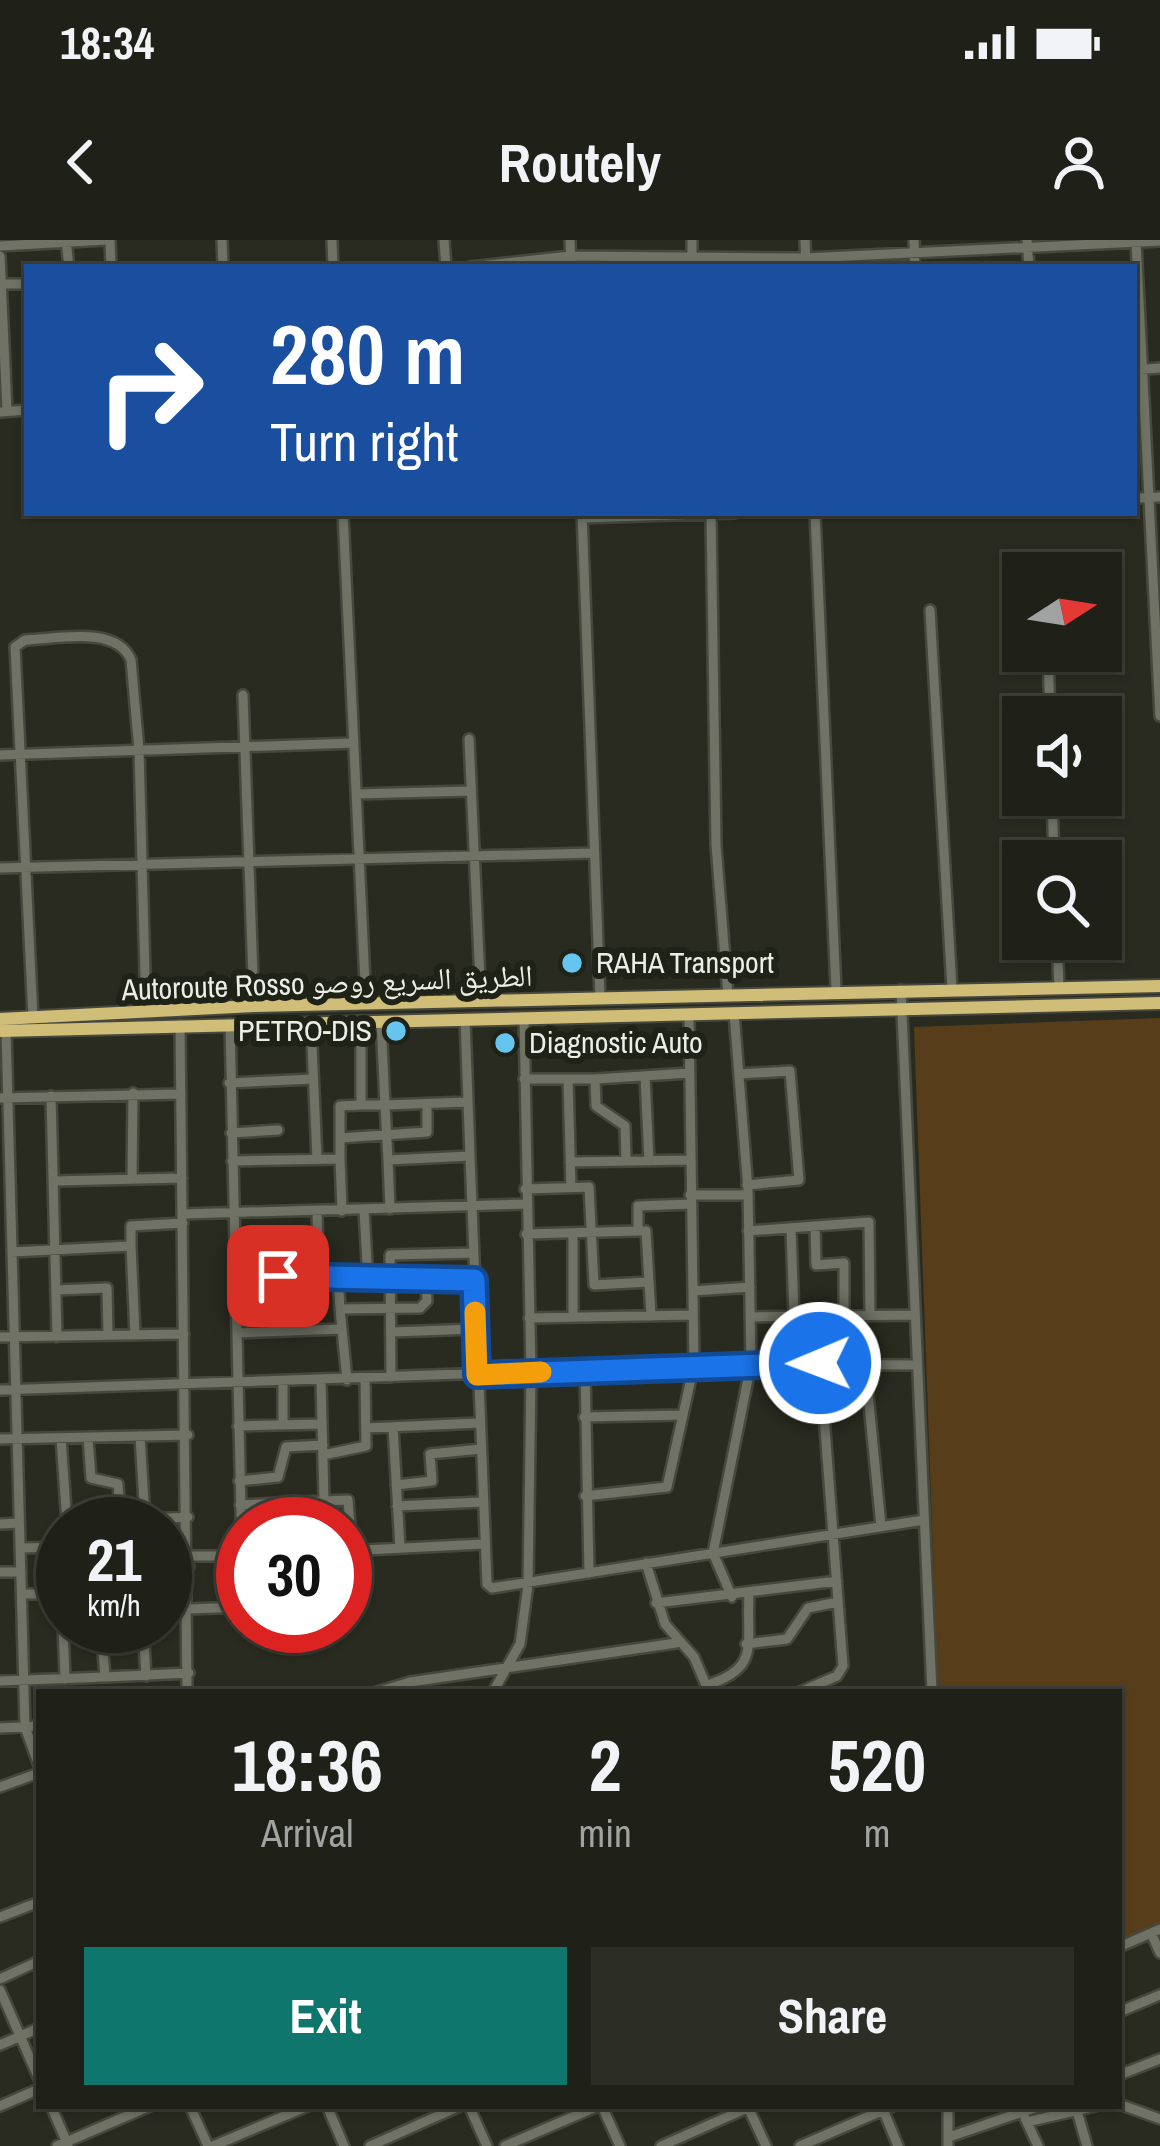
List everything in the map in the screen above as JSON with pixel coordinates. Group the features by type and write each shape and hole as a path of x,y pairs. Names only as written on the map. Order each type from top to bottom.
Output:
{"highway":[{"name":"Autoroute Rosso الطريق السريع روصو","path":"2,1027 33,1018 254,1006 902,988 1160,986"},
{"name":"Autoroute Rosso الطريق السريع روصو","path":"2,1027 1160,1003"}],"street":[{"path":"0,246 108,240"},
{"path":"570,240 570,261"},
{"path":"692,240 692,264"},
{"path":"805,240 806,262"},
{"path":"520,264 692,254 806,262 914,246 1160,242"},
{"path":"0,256 4,412"},
{"path":"1137,306 1138,370 1155,497 1160,716"},
{"path":"1138,370 1160,368"},
{"path":"343,516 366,1004"},
{"path":"582,516 600,998"},
{"path":"711,516 716,845 728,996"},
{"path":"815,516 836,990"},
{"path":"930,610 952,989"},
{"path":"33,1018 15,647 26,640 109,639 127,650 139,750 146,1011"},
{"path":"243,695 254,1006"},
{"path":"469,739 481,1002"},
{"path":"0,755 354,742"},
{"path":"356,794 472,791"},
{"path":"0,868 594,853"},
{"path":"1058,960 1059,988"},
{"path":"902,988 932,1689"},
{"path":"732,1597 713,1553 752,1364 747,1190 734,1012"},
{"path":"585,1496 664,1490 694,1366 689,1014"},
{"path":"495,1689 511,1668 520,1644 528,1585 531,1373 524,1018"},
{"path":"465,1019 487,1584 528,1585 924,1520"},
{"path":"361,1021 361,1105"},
{"path":"381,1021 390,1209"},
{"path":"311,1022 317,1159"},
{"path":"230,1024 240,1497"},
{"path":"180,1025 188,1497"},
{"path":"2,1027 25,1727 36,1760"},
{"path":"638,1231 638,1206 799,1180 790,1071 739,1074"},
{"path":"524,1079 689,1073"},
{"path":"645,1076 649,1161"},
{"path":"229,1083 313,1079"},
{"path":"568,1079 571,1187"},
{"path":"595,1079 596,1106 626,1126 626,1161"},
{"path":"132,1179 133,1094"},
{"path":"4,1098 181,1094"},
{"path":"51,1096 57,1337"},
{"path":"342,1211 340,1106 468,1102"},
{"path":"340,1138 427,1132 427,1104"},
{"path":"231,1133 278,1130"},
{"path":"388,1160 470,1156"},
{"path":"232,1161 340,1159"},
{"path":"570,1162 690,1160"},
{"path":"55,1181 182,1178"},
{"path":"525,1189 590,1187 594,1285 649,1282"},
{"path":"135,1334 131,1226 235,1214 526,1204"},
{"path":"364,1210 368,1280"},
{"path":"316,1212 317,1275"},
{"path":"748,1232 869,1222 870,1315"},
{"path":"815,1226 816,1264 844,1263 844,1316"},
{"path":"791,1228 794,1316"},
{"path":"526,1234 646,1231 651,1316"},
{"path":"573,1233 573,1317"},
{"path":"12,1252 131,1246"},
{"path":"236,1255 318,1252"},
{"path":"237,1307 277,1304 277,1253"},
{"path":"391,1377 391,1255 473,1253"},
{"path":"278,1276 474,1280"},
{"path":"338,1277 347,1379"},
{"path":"340,1310 425,1305 426,1281"},
{"path":"692,1291 750,1287"},
{"path":"56,1290 107,1288 108,1334"},
{"path":"529,1318 693,1315"},
{"path":"750,1317 915,1315"},
{"path":"237,1333 342,1329"},
{"path":"392,1332 475,1329"},
{"path":"0,1337 184,1334"},
{"path":"806,1689 842,1672 820,1363"},
{"path":"865,1363 880,1526"},
{"path":"0,1390 752,1364 917,1365"},
{"path":"585,1370 589,1574"},
{"path":"239,1481 278,1477 286,1447 364,1450 364,1378"},
{"path":"321,1381 324,1497"},
{"path":"283,1383 283,1425"},
{"path":"584,1417 683,1415"},
{"path":"365,1428 479,1423"},
{"path":"238,1426 322,1424"},
{"path":"393,1427 400,1548"},
{"path":"0,1439 188,1435"},
{"path":"140,1436 144,1497"},
{"path":"61,1438 66,1497"},
{"path":"88,1438 91,1478 117,1482 118,1497"},
{"path":"396,1485 432,1481 430,1454 481,1450"},
{"path":"398,1506 481,1502"},
{"path":"0,1525 20,1523"},
{"path":"372,1550 484,1544"},
{"path":"20,1547 36,1547"},
{"path":"646,1563 656,1603 676,1643 694,1657 708,1689 741,1671 749,1594"},
{"path":"0,1572 21,1572"},
{"path":"656,1603 837,1581"},
{"path":"22,1594 36,1594"},
{"path":"746,1644 787,1639 808,1608 838,1602"},
{"path":"412,1687 676,1643"},
{"path":"65,1653 65,1679"},
{"path":"103,1653 105,1677"},
{"path":"144,1653 146,1676"},
{"path":"187,1689 189,1653"},
{"path":"0,1681 189,1673"},
{"path":"0,1728 36,1726"},
{"path":"0,1787 36,1770"},
{"path":"0,1917 36,1903"},
{"path":"1122,1945 1155,1931 1160,1953"},
{"path":"0,1979 36,1962"},
{"path":"0,1990 36,2072"},
{"path":"1122,2011 1160,1995"},
{"path":"0,2045 36,2029"},
{"path":"1122,2074 1160,2059"},
{"path":"0,2106 36,2090"},
{"path":"1122,2105 1160,2119"},
{"path":"52,2109 64,2144 143,2109"},
{"path":"192,2109 210,2146 301,2109"},
{"path":"328,2109 344,2146"},
{"path":"370,2146 458,2109"},
{"path":"467,2109 487,2146"},
{"path":"505,2146 593,2109"},
{"path":"602,2109 620,2146"},
{"path":"661,2146 743,2109"},
{"path":"751,2109 766,2146"},
{"path":"800,2146 882,2109"},
{"path":"887,2109 898,2146"},
{"path":"948,2109 948,2142 1024,2118 1085,2109"},
{"path":"1024,2118 1036,2109"},
{"path":"1077,2111 1087,2146"},
{"path":"1024,2118 1038,2146"}],"shaded area":[{"path":"1160,1018 1160,1924 1122,1940 1122,1689 938,1689 914,1027"}],"slow traffic":[{"path":"475,1312 477,1375 541,1372"}],"place":[{"name":"RAHA Transport","path":"572,963"},
{"name":"PETRO-DIS","path":"396,1031"},
{"name":"Diagnostic Auto","path":"505,1043"}],"route":[{"path":"278,1276 474,1280 477,1375 820,1363"}]}
